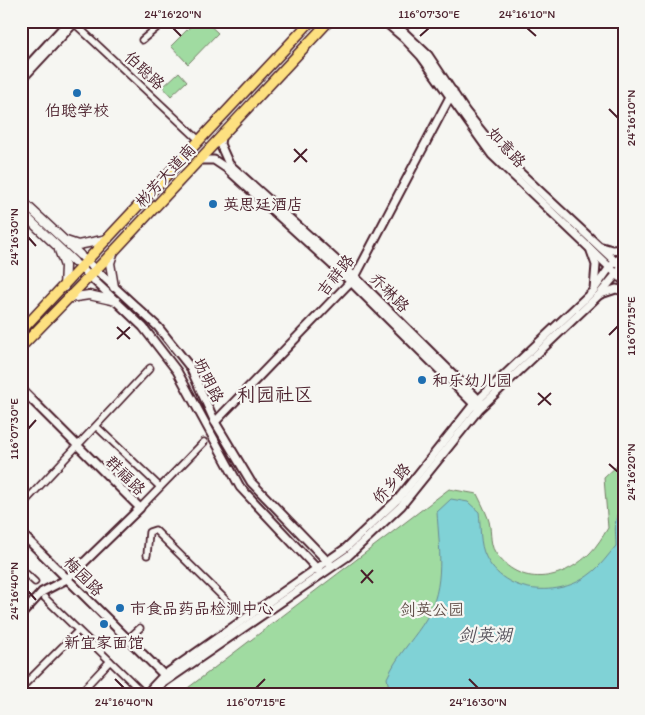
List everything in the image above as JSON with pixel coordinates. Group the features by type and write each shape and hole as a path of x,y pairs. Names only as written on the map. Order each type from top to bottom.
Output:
{"main road":[{"name":"彬芳大道南","path":"21,331 64,287 80,262 108,239 311,21"},
{"name":"彬芳大道南","path":"21,347 93,274 329,21"},
{"name":"坜明路","path":"21,200 80,262"},
{"name":"坜明路","path":"21,212 60,243"},
{"path":"64,287 64,266 60,243 78,245 108,239"},
{"path":"114,251 110,263 114,287"},
{"path":"69,298 89,295 116,302"}],"street":[{"path":"142,40 165,21"},
{"name":"如意路","path":"384,21 421,56 498,152 597,244 619,267 624,281"},
{"name":"如意路","path":"392,21 428,55 451,94 492,155 589,248 619,267"},
{"path":"21,73 73,22"},
{"path":"21,80 73,22"},
{"name":"伯聪路","path":"73,22 199,140"},
{"name":"吉祥路","path":"215,422 353,280 451,94"},
{"path":"222,136 220,144 227,166"},
{"path":"199,160 214,160 227,166"},
{"name":"乔琳路","path":"227,166 353,280 479,404"},
{"path":"597,244 612,250 624,249"},
{"path":"589,248 596,266 596,293 616,289 624,291"},
{"name":"侨乡路","path":"145,693 170,681 330,564 348,556 401,506 479,404 596,293 619,267 624,255"},
{"name":"坜明路","path":"80,262 93,274 116,302 143,327 177,371 240,487 320,572"},
{"name":"坜明路","path":"93,274 114,287 158,327 190,367 215,422 251,482 330,564"},
{"path":"21,506 97,427 150,368"},
{"name":"群福路","path":"21,389 140,508 67,579"},
{"path":"97,427 160,487"},
{"path":"140,508 204,442"},
{"path":"147,555 150,532 155,530 238,612"},
{"name":"梅园路","path":"21,533 170,681"},
{"path":"21,569 35,582"},
{"name":"侨乡路","path":"145,693 164,675 320,572"},
{"path":"21,615 42,592 67,579"},
{"path":"45,598 145,693"},
{"path":"129,638 140,628"},
{"path":"21,688 76,633"},
{"path":"79,694 110,661"}],"green space":[{"path":"196,21 205,21 218,33 188,64 171,46"},
{"path":"179,72 187,81 171,96 163,87"},
{"name":"剑英公园","path":"619,464 624,464 624,694 180,694 449,489 477,494 489,522 493,548 505,564 528,576 554,574 567,570 590,553 608,528 604,478"}],"water":[{"name":"剑英湖","path":"451,499 468,502 479,512 482,546 494,570 506,579 534,589 564,587 578,582 597,568 616,546 616,518 624,504 624,694 390,694 387,678 399,656 426,619 432,606 439,580 440,566 437,512"}],"place":[{"name":"伯聪学校","path":"77,93"},
{"name":"英思廷酒店","path":"213,204"},
{"name":"和乐幼儿园","path":"422,380"},
{"name":"市食品药品检测中心","path":"120,608"},
{"name":"新宜家面馆","path":"104,624"}],"district":[{"name":"利园社区","path":"275,394"}]}
